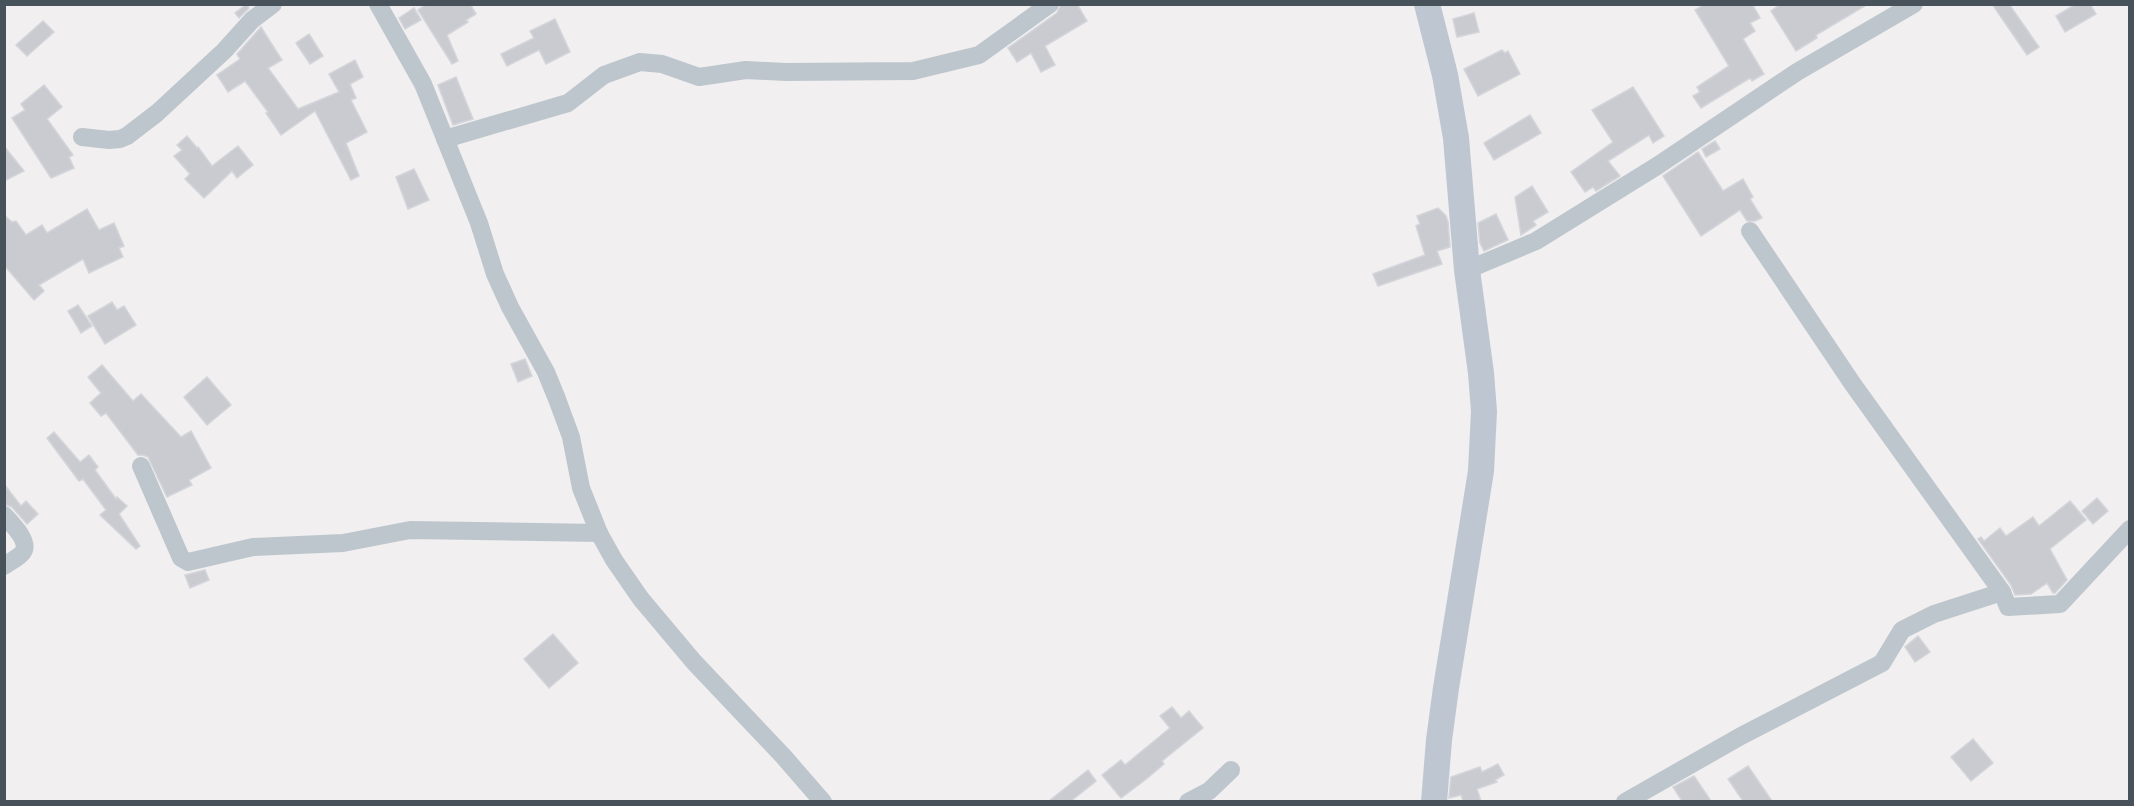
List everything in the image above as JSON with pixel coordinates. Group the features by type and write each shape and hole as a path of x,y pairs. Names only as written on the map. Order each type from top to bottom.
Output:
{"street":[{"path":"82,137 109,140 127,136 157,113 224,51 252,20 273,4"},
{"path":"378,4 423,84 479,223 495,274 510,307 546,372 571,437 581,488 599,533 614,560 640,599 694,662 823,801"},
{"path":"445,139 568,103 604,75 640,62 662,63 699,77 746,70 913,71 979,55 1050,4"},
{"path":"1427,4 1445,75 1456,138 1467,270 1481,373 1484,429 1479,482 1438,740 1434,801"},
{"path":"1467,270 1536,241 1656,166 1797,72 1914,4"},
{"path":"1750,231 1852,383 2002,592 2008,607 2060,604 2130,529"},
{"path":"141,466 178,552 181,558 188,562 253,547 343,543 410,530 599,533"},
{"path":"4,515 23,540 24,547 22,552 4,566"},
{"path":"1625,801 1742,736 1882,663 1902,630 1934,614 2002,592"},
{"path":"1188,801 1209,791 1231,770"}],"building":[{"path":"247,4 249,8 239,18 235,13"},
{"path":"427,4 470,4 476,14 447,35 458,61 452,64 418,10"},
{"path":"1061,4 1077,4 1087,21 1045,46 1055,65 1041,72 1031,53 1017,62 1008,48 1057,13"},
{"path":"1705,4 1752,4 1760,18 1750,23 1755,31 1743,39 1764,74 1752,81 1750,78 1701,108 1693,96 1700,92 1697,87 1729,66 1695,10"},
{"path":"1781,4 1868,4 1816,35 1817,38 1796,51 1771,11"},
{"path":"1992,4 2009,4 2039,47 2027,55"},
{"path":"2076,4 2090,4 2096,14 2065,32 2056,16"},
{"path":"414,8 421,20 405,29 399,18"},
{"path":"1474,13 1479,32 1457,37 1453,19"},
{"path":"555,19 570,52 546,64 539,50 507,66 501,54 534,38 530,31"},
{"path":"43,21 54,32 27,56 16,45"},
{"path":"261,27 282,60 268,68 298,109 339,92 329,74 355,60 363,77 350,84 356,98 351,100 367,132 346,143 359,176 351,180 315,111 281,135 266,113 268,112 245,81 228,92 217,75 240,59 237,54"},
{"path":"309,34 323,56 310,64 296,43"},
{"path":"1502,50 1505,53 1508,51 1520,74 1478,96 1464,69"},
{"path":"456,77 473,119 453,125 438,85"},
{"path":"44,85 62,107 47,119 73,155 69,157 74,168 51,178 12,118 25,110 21,104"},
{"path":"1633,87 1664,136 1653,143 1649,135 1608,161 1620,176 1596,191 1593,187 1585,192 1571,172 1613,142 1592,110"},
{"path":"1530,115 1541,133 1494,160 1484,143"},
{"path":"187,136 212,166 238,146 253,165 237,178 232,171 204,198 185,179 190,174 174,156 182,150 177,145"},
{"path":"1715,141 1720,149 1706,157 1702,149"},
{"path":"4,146 24,171 4,181"},
{"path":"1698,152 1723,191 1743,179 1753,197 1750,199 1762,218 1747,221 1740,210 1701,236 1663,176"},
{"path":"414,169 429,200 408,209 396,177"},
{"path":"1532,186 1548,212 1533,221 1536,225 1521,235 1515,197"},
{"path":"1438,208 1446,216 1448,222 1450,247 1437,251 1442,264 1378,286 1373,274 1425,255 1416,226 1420,224 1417,216"},
{"path":"87,209 99,230 114,223 124,246 119,248 123,257 89,273 83,259 39,285 44,291 34,300 4,265 4,215 12,222 16,221 26,235 42,225 47,233"},
{"path":"1496,214 1508,240 1484,251 1480,243 1478,223"},
{"path":"112,302 117,310 124,306 136,325 105,344 88,316"},
{"path":"78,305 92,326 81,333 68,311"},
{"path":"525,359 532,376 518,382 511,364"},
{"path":"102,365 133,401 141,394 181,437 191,431 211,468 189,480 192,485 167,497 148,457 138,455 106,413 101,416 90,403 101,393 88,377"},
{"path":"207,377 231,405 207,425 184,397"},
{"path":"54,432 80,462 89,455 98,467 95,470 116,499 117,497 127,506 119,514 140,546 136,549 100,515 106,510 83,479 79,481 47,438"},
{"path":"4,484 21,506 26,501 38,514 27,524 12,507 4,504"},
{"path":"2097,498 2108,511 2093,524 2082,511"},
{"path":"2070,501 2086,520 2050,549 2067,580 2055,593 2047,583 2031,594 2015,595 2011,585 1978,539 1981,537 1984,541 2000,528 2006,536 2033,517 2039,526"},
{"path":"205,570 209,580 190,588 185,575"},
{"path":"553,634 578,663 549,688 524,659"},
{"path":"1918,636 1930,652 1915,662 1905,647"},
{"path":"1172,707 1181,718 1189,711 1203,728 1162,761 1164,764 1121,798 1102,775 1121,760 1125,765 1170,728 1160,716"},
{"path":"1973,739 1993,763 1971,781 1951,757"},
{"path":"1498,764 1504,775 1495,780 1497,782 1477,789 1481,801 1463,801 1461,795 1449,798 1451,777 1480,767 1482,772"},
{"path":"1748,766 1772,801 1743,801 1728,779"},
{"path":"1088,770 1096,781 1071,801 1049,801"},
{"path":"1694,776 1711,801 1682,801 1673,787"}]}
